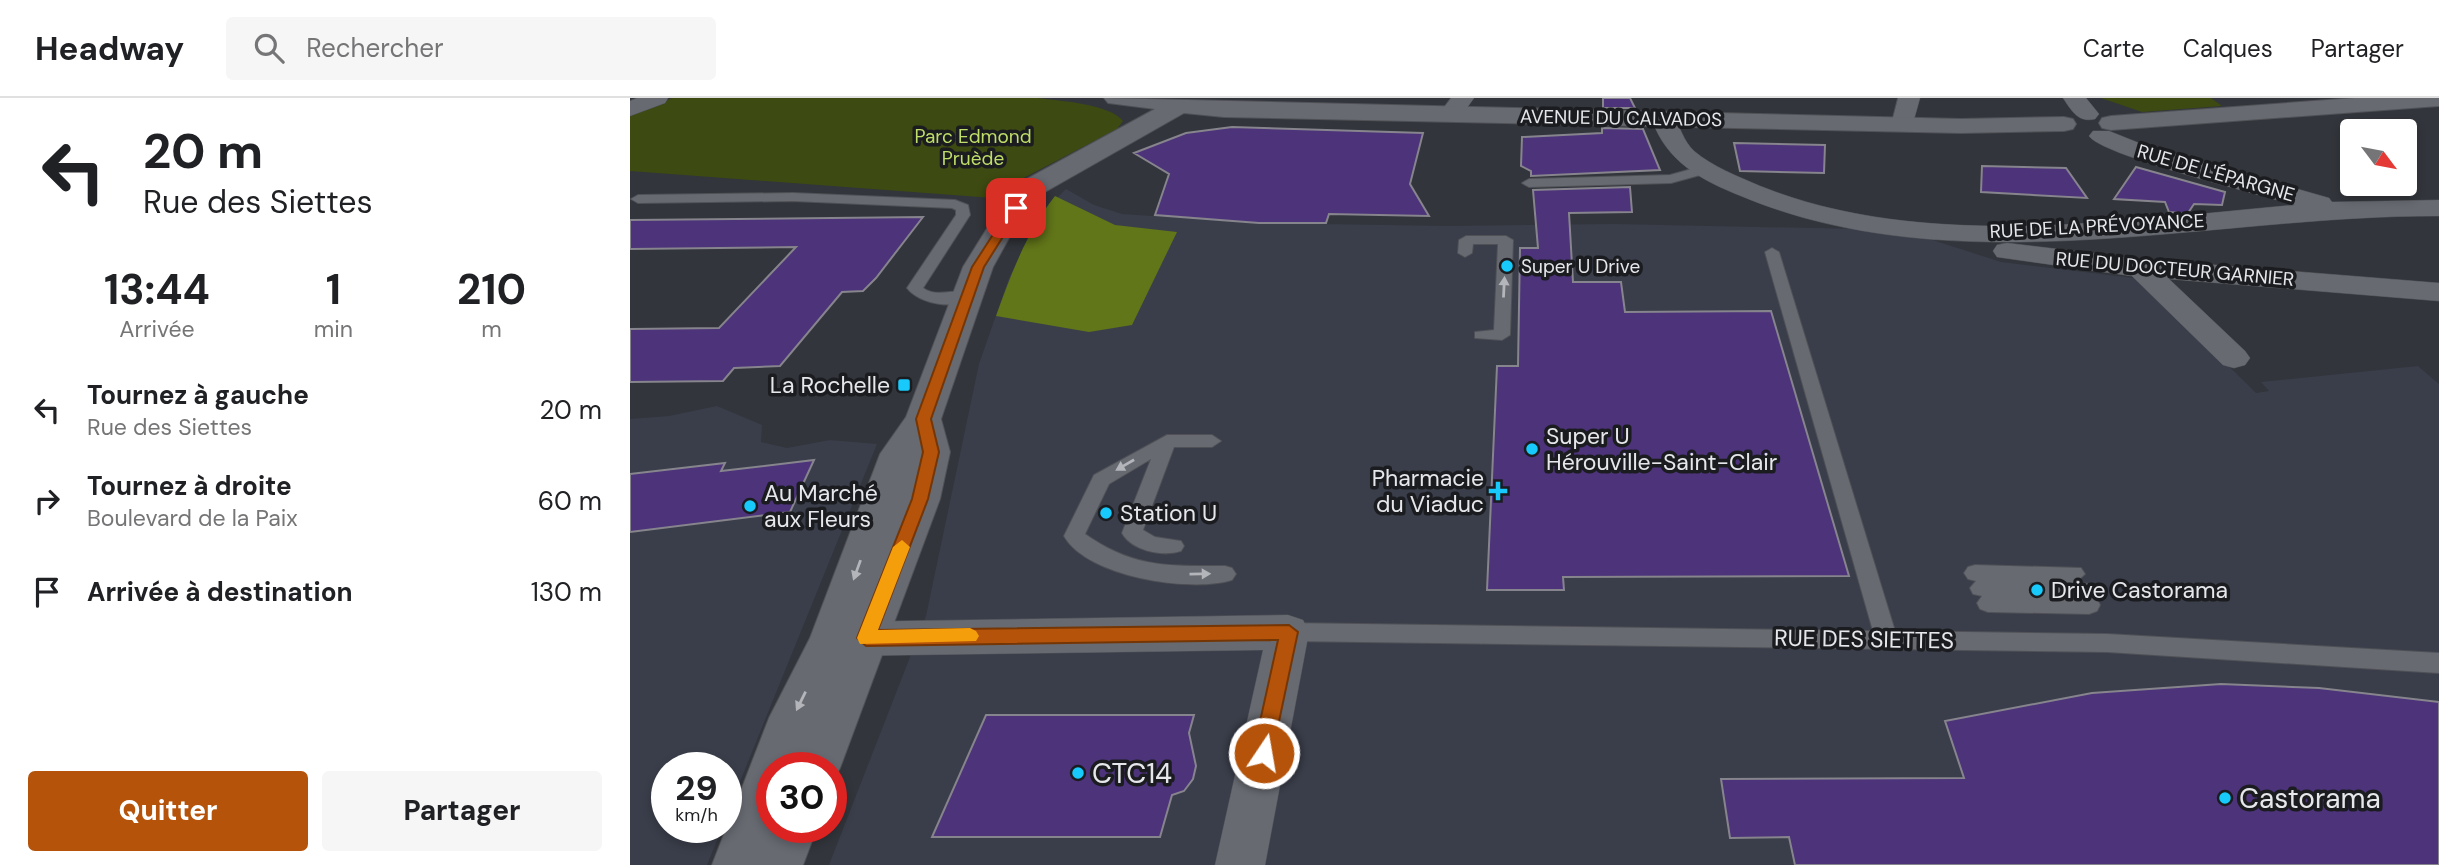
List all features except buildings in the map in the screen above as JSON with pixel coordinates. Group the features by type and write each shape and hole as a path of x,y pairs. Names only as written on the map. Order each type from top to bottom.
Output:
{"street":[{"path":"630,109 657,98"},
{"name":"AVENUE DU CALVADOS","path":"1116,98 1185,102 1457,106 1664,120 2064,124 2078,133 2093,118"},
{"path":"1903,124 1909,98"},
{"path":"2093,118 2439,99"},
{"path":"780,752 793,718 849,639 920,499 931,452 923,419 967,296 996,236 1033,189 1185,102"},
{"name":"RUE DE L'ÉPARGNE","path":"2093,118 2194,168 2310,200 2331,210"},
{"name":"RUE DE LA PRÉVOYANCE","path":"1664,120 1675,145 1706,169 1778,202 1858,222 1914,228 2021,233 2091,230 2331,210 2439,208"},
{"name":"RUE DU DOCTEUR GARNIER","path":"1914,228 2016,253 2141,268 2439,292"},
{"path":"2141,268 2234,358"},
{"path":"1240,865 1289,632"},
{"name":"RUE DES SIETTES","path":"849,639 1289,632"},
{"path":"820,752 849,639"},
{"path":"739,865 756,819"},
{"path":"776,865 785,843"}],"lane":[{"path":"1529,183 1671,179 1706,169"},
{"path":"638,199 793,197 955,204 963,208 963,215 915,288 922,296 935,298 967,296"},
{"path":"1465,253 1466,240 1506,240 1502,335 1482,335"},
{"path":"1772,252 1887,640"},
{"path":"1212,441 1167,441 1101,480 1074,536 1099,556 1124,568 1154,574 1225,573"},
{"path":"1167,441 1132,533 1151,544 1174,546"},
{"path":"2081,590 1981,588 2081,590"},
{"name":"RUE DES SIETTES","path":"1289,632 2107,643 2439,663"}],"shaded area":[{"path":"1066,189 1094,205 1122,214 1259,223 1448,226 1614,224 1858,229 1917,235 2001,262 2134,278 2157,295 2256,393 2269,391 2261,382 2418,366 2439,384 2439,865 829,865 838,843 847,843 847,819 926,616 979,364 1009,278 1040,215"},
{"path":"717,406 762,425 761,442 787,448 830,440 877,444 742,777 742,752 651,752 651,843 716,843 707,865 630,865 630,419 669,416"}],"green space":[{"name":"Parc Edmond Pruède","path":"672,98 1038,98 1096,107 1117,115 1123,121 1117,129 1016,182 993,198 630,171 630,116"},
{"path":"2101,98 2211,98 2222,106 2142,112"},
{"path":"1055,196 1115,225 1177,232 1132,325 1089,332 996,316 1028,238"}],"slow traffic":[{"path":"902,547 866,638 970,636"}],"place":[{"name":"Super U Drive","path":"1507,266"},
{"name":"La Rochelle","path":"904,385"},
{"name":"Super U Hérouville-Saint-Clair","path":"1532,449"},
{"name":"Pharmacie du Viaduc","path":"1498,491"},
{"name":"Au Marché aux Fleurs","path":"750,506"},
{"name":"Station U","path":"1106,513"},
{"name":"Drive Castorama","path":"2037,590"},
{"name":"CTC14","path":"1078,773"},
{"name":"Castorama","path":"2225,798"}],"route":[{"path":"1016,208 978,267 923,419 931,452 920,499 866,638 1289,632 1264,753"}]}
